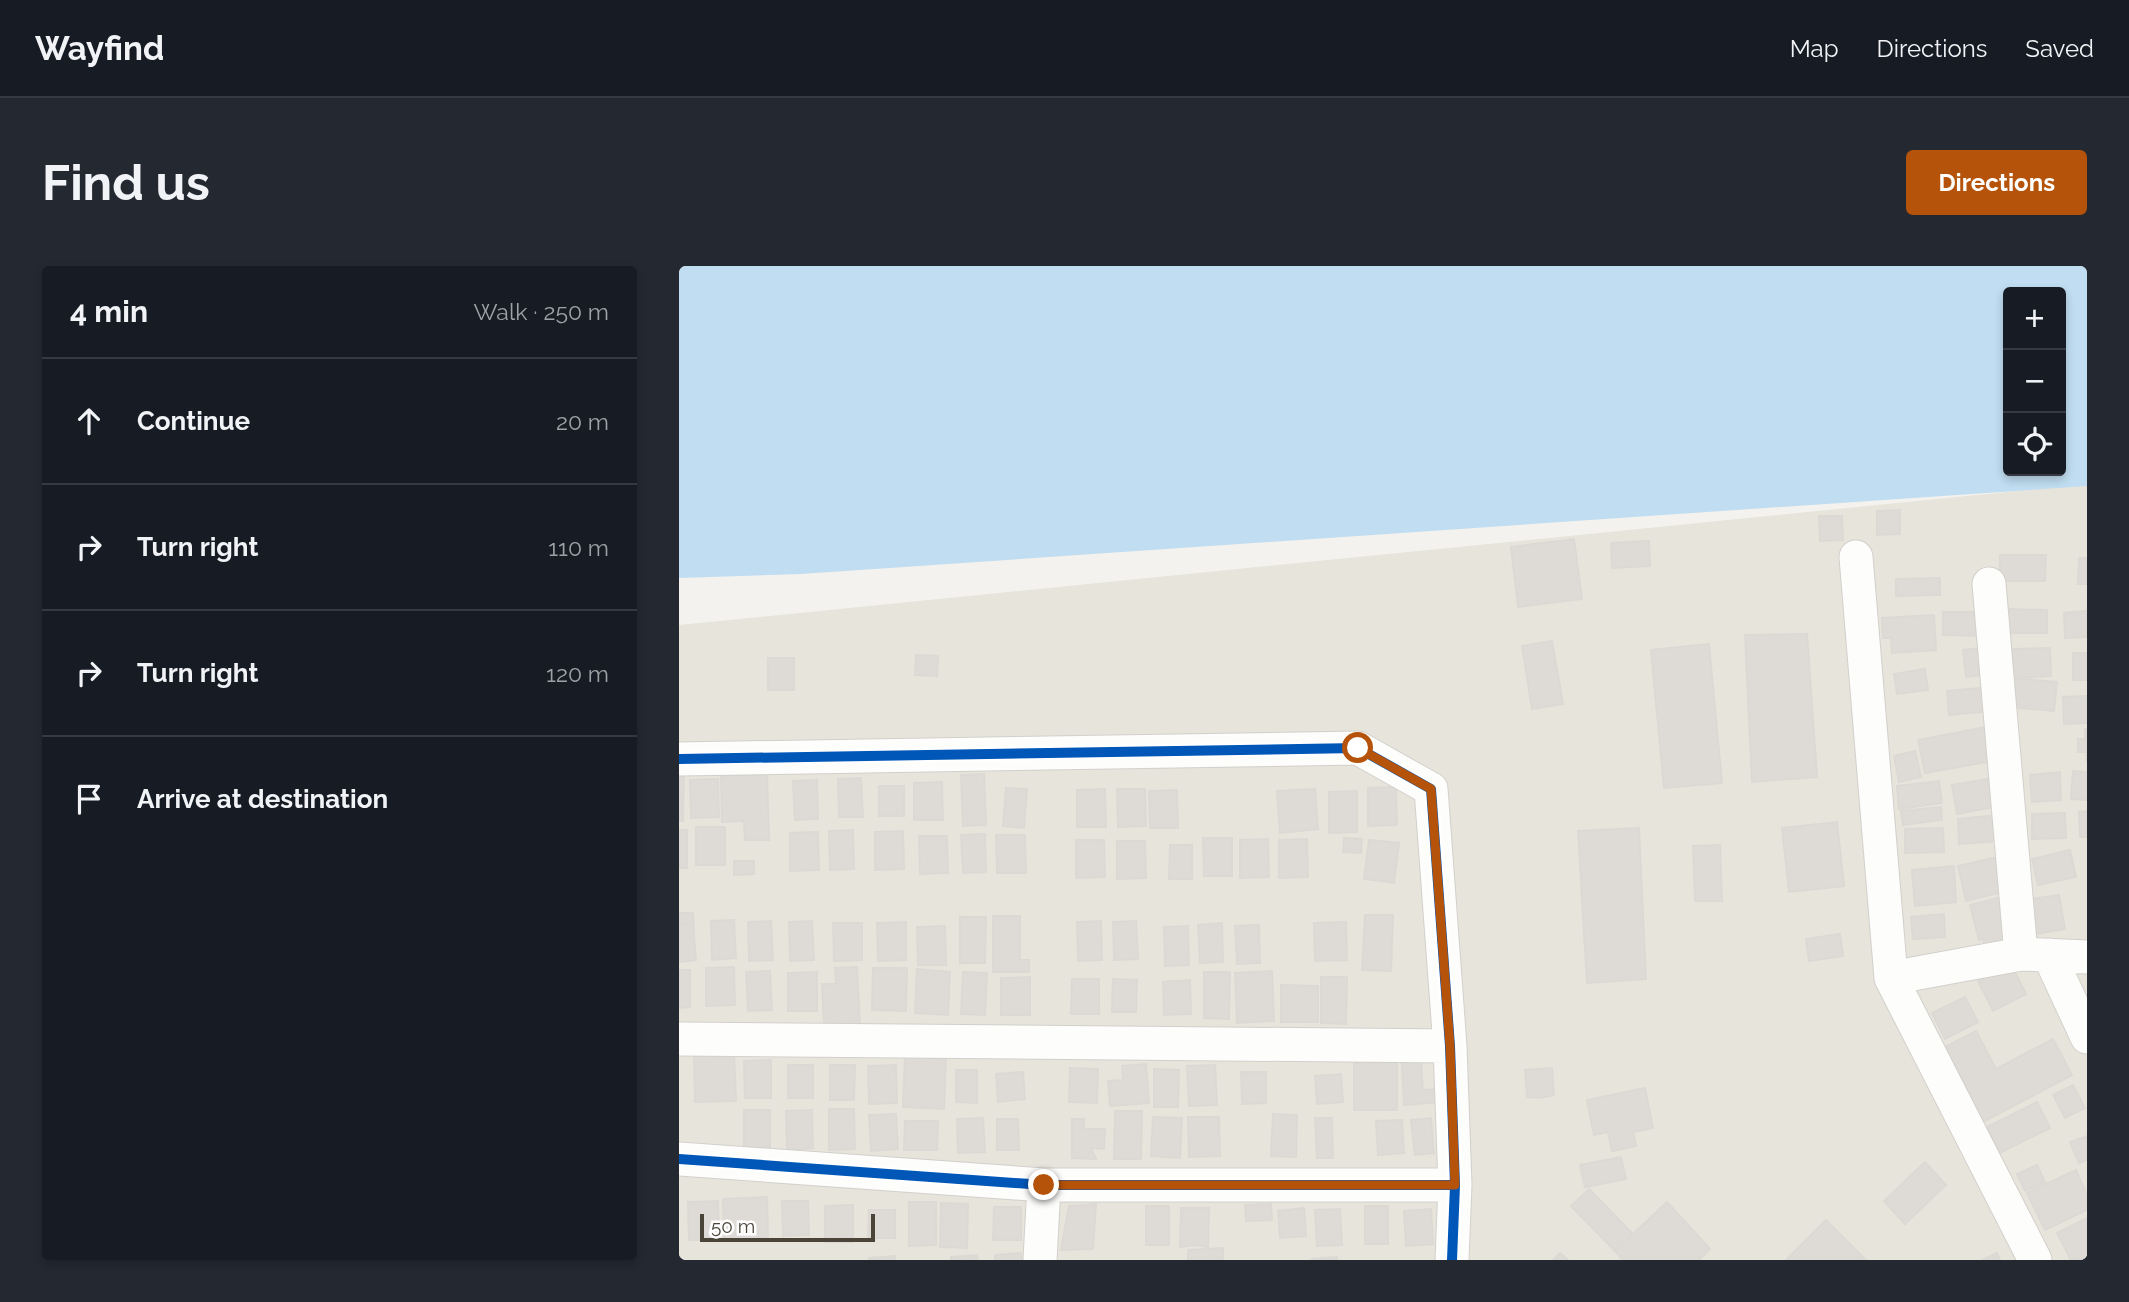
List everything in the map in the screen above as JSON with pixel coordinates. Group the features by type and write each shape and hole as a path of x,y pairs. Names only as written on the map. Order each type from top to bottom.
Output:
{"street":[{"path":"1856,557 1891,978 2035,1260"},
{"path":"1989,584 2035,954 2087,1037"},
{"path":"679,759 1358,748 1431,789 1450,1046 1455,1185 1452,1260"},
{"path":"1891,978 2035,954 2087,957"},
{"path":"679,1039 1450,1046"},
{"path":"679,1159 1044,1185 1455,1185"},
{"path":"1040,1260 1044,1185"}],"shaded area":[{"path":"2087,484 2087,1260 679,1260 679,625"}],"water":[{"path":"679,266 2087,266 2087,486 801,574 679,578"}],"building":[{"path":"1900,510 1900,534 1877,535 1877,511"},
{"path":"1819,516 1842,516 1843,540 1820,541"},
{"path":"1574,539 1582,599 1518,607 1511,547"},
{"path":"1649,541 1650,566 1612,568 1611,543"},
{"path":"2000,555 2046,555 2045,581 2000,581"},
{"path":"2079,558 2087,558 2087,584 2078,584"},
{"path":"1940,578 1940,595 1896,596 1896,579"},
{"path":"2009,609 2047,610 2047,633 2008,633"},
{"path":"2087,611 2087,637 2065,638 2064,613"},
{"path":"1943,612 1982,612 1981,636 1943,635"},
{"path":"1934,615 1936,650 1892,653 1891,638 1883,638 1882,618"},
{"path":"1807,634 1817,777 1752,782 1745,635"},
{"path":"1552,641 1563,704 1532,709 1522,646"},
{"path":"1709,644 1722,783 1664,788 1651,650"},
{"path":"1989,647 1992,674 1966,677 1963,650"},
{"path":"2050,648 2051,676 2013,678 2013,649"},
{"path":"2073,653 2087,653 2087,680 2073,680"},
{"path":"916,655 938,656 937,676 915,675"},
{"path":"768,658 794,658 794,690 768,690"},
{"path":"1925,669 1928,690 1897,694 1894,674"},
{"path":"2012,678 2057,682 2054,711 2009,707"},
{"path":"1991,687 1993,711 1949,715 1947,691"},
{"path":"2087,696 2087,723 2064,724 2063,697"},
{"path":"1986,727 1992,761 1925,773 1918,740"},
{"path":"2085,729 2087,762 2086,752 2078,752 2078,739 2085,739"},
{"path":"1915,751 1921,777 1899,782 1894,756"},
{"path":"679,768 684,768 683,821 679,821"},
{"path":"2073,771 2087,772 2087,800 2071,799"},
{"path":"2060,772 2061,800 2032,802 2030,775"},
{"path":"767,774 769,840 745,840 744,821 722,822 721,776"},
{"path":"984,774 986,825 963,826 961,775"},
{"path":"861,778 863,817 839,817 838,779"},
{"path":"1994,778 1999,806 1957,814 1952,785"},
{"path":"718,779 719,817 691,818 690,780"},
{"path":"817,780 818,819 795,820 793,781"},
{"path":"1939,781 1942,803 1899,809 1897,786"},
{"path":"942,782 943,820 914,820 914,783"},
{"path":"879,786 904,786 904,816 879,816"},
{"path":"1396,787 1397,825 1368,826 1368,788"},
{"path":"1006,788 1027,789 1024,828 1003,826"},
{"path":"1105,789 1106,827 1077,827 1077,790"},
{"path":"1117,789 1145,789 1146,826 1118,827"},
{"path":"1315,789 1318,829 1280,833 1277,791"},
{"path":"1177,790 1178,828 1150,828 1149,791"},
{"path":"1357,791 1357,832 1329,833 1329,792"},
{"path":"1941,807 1942,820 1903,825 1901,811"},
{"path":"2087,811 2087,837 2080,837 2079,812"},
{"path":"2065,813 2066,838 2032,839 2032,814"},
{"path":"1997,815 1999,841 1959,844 1958,819"},
{"path":"1837,822 1844,886 1789,892 1782,828"},
{"path":"696,827 725,827 725,865 696,865"},
{"path":"1639,828 1646,979 1587,983 1578,831"},
{"path":"1943,828 1944,852 1905,853 1905,829"},
{"path":"679,830 687,830 687,868 679,868"},
{"path":"853,830 854,869 830,870 829,831"},
{"path":"903,831 904,869 875,870 875,832"},
{"path":"818,832 819,870 790,871 790,833"},
{"path":"985,834 986,872 963,873 961,835"},
{"path":"996,835 1025,835 1026,873 997,873"},
{"path":"919,836 947,836 948,873 920,874"},
{"path":"1203,838 1232,838 1232,876 1204,876"},
{"path":"1344,838 1362,839 1361,853 1343,852"},
{"path":"1268,839 1269,877 1240,878 1240,840"},
{"path":"1307,839 1308,877 1279,878 1279,840"},
{"path":"1076,840 1104,840 1105,877 1076,878"},
{"path":"1369,840 1399,843 1394,883 1364,879"},
{"path":"1117,841 1145,841 1146,878 1117,879"},
{"path":"1170,845 1192,845 1192,879 1169,879"},
{"path":"1720,845 1722,901 1695,901 1693,846"},
{"path":"2070,850 2076,877 2038,885 2032,859"},
{"path":"2006,855 2014,889 1966,901 1958,866"},
{"path":"734,861 754,861 754,874 734,875"},
{"path":"1954,866 1956,902 1915,906 1912,870"},
{"path":"2059,895 2065,929 2036,934 2030,899"},
{"path":"2002,897 2007,940 1985,946 1983,939 1979,940 1970,905"},
{"path":"679,913 693,913 695,960 679,962"},
{"path":"1944,914 1945,937 1913,939 1911,917"},
{"path":"1365,915 1393,915 1391,971 1362,970"},
{"path":"993,916 1020,916 1020,960 1029,960 1029,972 993,972"},
{"path":"960,917 986,917 985,963 960,963"},
{"path":"734,920 736,958 712,960 711,921"},
{"path":"771,921 773,960 749,961 748,922"},
{"path":"812,921 814,960 790,961 789,922"},
{"path":"1101,921 1102,960 1078,961 1077,922"},
{"path":"1136,921 1138,959 1114,960 1113,922"},
{"path":"906,922 906,960 878,961 877,923"},
{"path":"1346,922 1347,960 1315,961 1314,923"},
{"path":"693,923 696,960 679,962 679,924"},
{"path":"833,923 862,923 862,960 834,961"},
{"path":"1222,923 1223,962 1200,963 1198,925"},
{"path":"1259,925 1260,963 1237,964 1235,926"},
{"path":"945,926 946,965 918,965 917,927"},
{"path":"1188,926 1189,965 1165,966 1164,927"},
{"path":"1840,934 1843,956 1809,961 1806,939"},
{"path":"2011,964 2026,994 1993,1011 1978,981"},
{"path":"734,967 735,1005 706,1006 706,968"},
{"path":"857,967 860,1024 824,1025 822,984 836,984 835,968"},
{"path":"873,968 907,968 906,1011 872,1010"},
{"path":"917,969 950,972 948,1015 915,1013"},
{"path":"679,970 690,970 690,1007 679,1008"},
{"path":"770,971 772,1010 748,1011 746,972"},
{"path":"1272,971 1274,1021 1237,1023 1235,973"},
{"path":"817,972 817,1011 788,1011 788,973"},
{"path":"963,972 987,973 985,1015 961,1014"},
{"path":"1204,972 1230,972 1229,1019 1204,1018"},
{"path":"1030,977 1030,1015 1001,1015 1001,978"},
{"path":"1321,977 1347,977 1346,1024 1321,1023"},
{"path":"1072,979 1099,979 1099,1014 1071,1014"},
{"path":"1113,979 1137,980 1136,1012 1112,1012"},
{"path":"1190,980 1191,1014 1164,1015 1163,982"},
{"path":"1281,985 1318,986 1318,1022 1281,1022"},
{"path":"1965,997 1978,1022 1945,1039 1932,1013"},
{"path":"1976,1031 1996,1069 2053,1039 2072,1075 1981,1123 1962,1088 1965,1086 1945,1047"},
{"path":"694,1052 734,1052 736,1101 695,1102"},
{"path":"905,1055 946,1056 944,1109 903,1107"},
{"path":"771,1060 771,1098 745,1098 744,1061"},
{"path":"1421,1061 1423,1090 1438,1089 1439,1102 1404,1105 1402,1063"},
{"path":"1397,1062 1397,1110 1354,1110 1354,1063"},
{"path":"1146,1064 1149,1103 1110,1106 1108,1081 1123,1080 1122,1066"},
{"path":"788,1065 813,1065 813,1098 788,1098"},
{"path":"830,1065 855,1065 854,1100 830,1100"},
{"path":"896,1065 897,1103 869,1104 868,1066"},
{"path":"1215,1065 1217,1105 1189,1106 1187,1066"},
{"path":"1070,1068 1098,1069 1097,1103 1069,1102"},
{"path":"1552,1068 1554,1095 1527,1097 1525,1070"},
{"path":"1154,1069 1179,1070 1178,1107 1154,1107"},
{"path":"956,1070 977,1070 977,1103 956,1102"},
{"path":"1023,1072 1025,1099 998,1102 996,1074"},
{"path":"1241,1072 1266,1072 1266,1103 1242,1104"},
{"path":"1341,1074 1343,1102 1317,1104 1315,1076"},
{"path":"2073,1085 2085,1108 2065,1118 2053,1095"},
{"path":"1645,1088 1653,1128 1633,1132 1636,1146 1612,1151 1608,1132 1594,1135 1587,1100"},
{"path":"2037,1102 2050,1128 2000,1153 1987,1127"},
{"path":"829,1109 854,1109 855,1149 829,1150"},
{"path":"744,1110 770,1110 770,1147 744,1148"},
{"path":"812,1110 813,1148 787,1150 786,1111"},
{"path":"1115,1111 1142,1111 1141,1159 1114,1159"},
{"path":"896,1114 898,1149 871,1151 869,1115"},
{"path":"1273,1114 1297,1115 1296,1157 1271,1156"},
{"path":"1153,1117 1182,1118 1180,1158 1151,1156"},
{"path":"1188,1117 1219,1117 1220,1156 1189,1157"},
{"path":"983,1118 985,1152 958,1153 957,1119"},
{"path":"1315,1118 1332,1118 1333,1158 1317,1158"},
{"path":"1431,1118 1434,1153 1415,1155 1411,1120"},
{"path":"997,1119 1018,1119 1019,1150 997,1150"},
{"path":"1072,1119 1084,1119 1084,1129 1105,1129 1104,1149 1091,1148 1096,1159 1072,1158"},
{"path":"1402,1120 1404,1153 1378,1155 1376,1121"},
{"path":"905,1121 938,1121 937,1150 904,1150"},
{"path":"2087,1136 2087,1160 2079,1163 2070,1142"},
{"path":"1621,1157 1626,1179 1585,1187 1580,1165"},
{"path":"1925,1162 1946,1185 1905,1224 1884,1201"},
{"path":"2037,1165 2045,1182 2025,1191 2017,1174"},
{"path":"2076,1170 2087,1195 2087,1210 2045,1230 2027,1193"},
{"path":"1589,1189 1633,1234 1615,1251 1571,1206"},
{"path":"767,1197 768,1240 724,1241 723,1199"},
{"path":"718,1201 719,1240 689,1240 688,1202"},
{"path":"782,1201 808,1201 809,1235 783,1236"},
{"path":"909,1202 936,1202 936,1245 909,1246"},
{"path":"1667,1202 1710,1249 1699,1260 1623,1260 1615,1251"},
{"path":"941,1203 968,1204 967,1248 940,1247"},
{"path":"1096,1204 1093,1249 1061,1250 1069,1206"},
{"path":"1271,1204 1272,1220 1246,1221 1245,1205"},
{"path":"853,1205 853,1242 825,1242 825,1206"},
{"path":"1146,1206 1169,1206 1169,1245 1146,1245"},
{"path":"1365,1206 1388,1206 1388,1244 1365,1244"},
{"path":"994,1207 1021,1207 1021,1240 993,1240"},
{"path":"1181,1208 1209,1208 1208,1247 1180,1247"},
{"path":"1304,1208 1306,1236 1280,1238 1278,1211"},
{"path":"1340,1209 1342,1245 1317,1246 1315,1210"},
{"path":"1431,1209 1433,1244 1406,1246 1404,1211"},
{"path":"869,1210 895,1210 895,1238 868,1238"},
{"path":"2087,1218 2087,1258 2071,1260 2057,1233"},
{"path":"1826,1220 1866,1260 1786,1260"},
{"path":"1223,1248 1223,1260 1188,1260 1188,1250"},
{"path":"1021,1253 1022,1260 995,1260 995,1255"},
{"path":"1560,1253 1568,1260 1553,1260"},
{"path":"1997,1253 2000,1260 1982,1260"},
{"path":"977,1255 978,1260 951,1260 951,1257"},
{"path":"895,1256 895,1260 869,1260 869,1258"},
{"path":"1337,1257 1337,1260 1312,1260 1312,1259"}],"cycle path":[{"path":"679,759 1358,748 1431,789 1450,1046 1455,1185"},
{"path":"679,1159 1044,1185 1455,1185 1452,1260"}],"route":[{"path":"1044,1185 1455,1185 1450,1046 1431,789 1358,748"}]}
